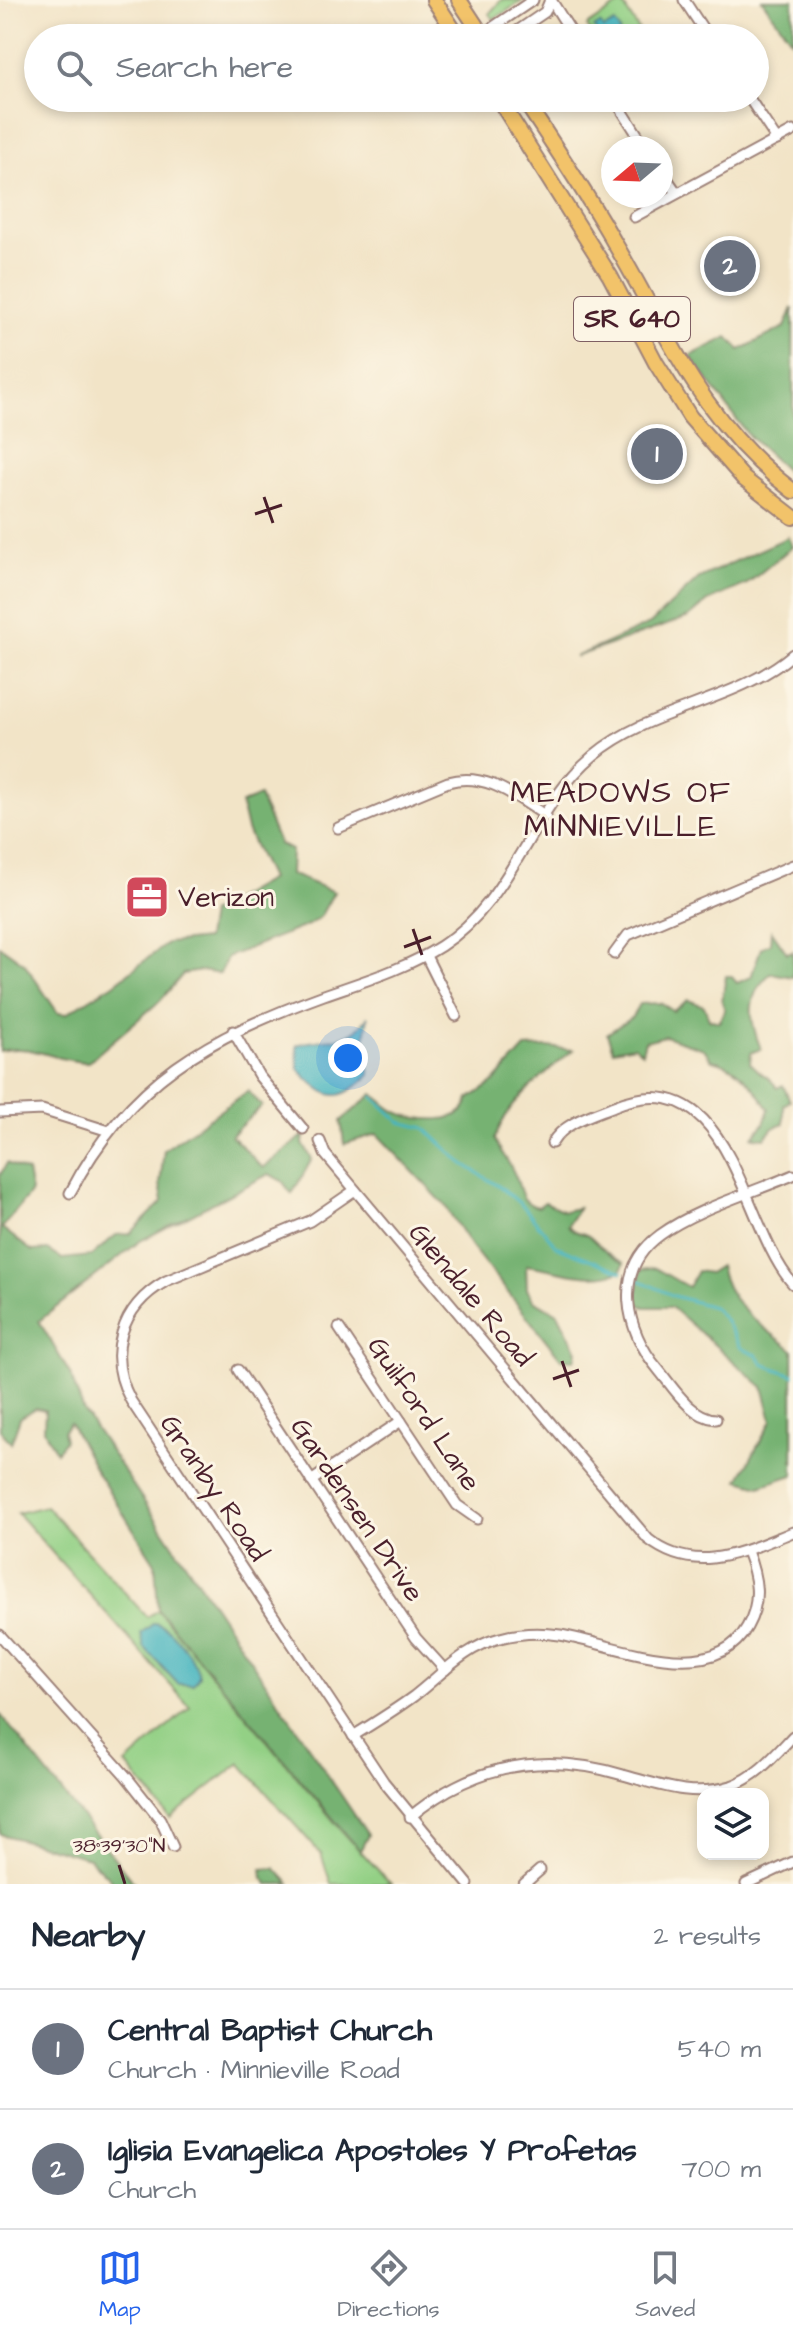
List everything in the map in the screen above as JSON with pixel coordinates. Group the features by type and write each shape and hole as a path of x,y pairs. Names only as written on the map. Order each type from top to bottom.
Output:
{"main road":[{"path":"434,0 450,24"},
{"path":"459,0 473,24"},
{"name":"SR 640","path":"507,112 594,248 656,363 690,417 744,479 793,517"},
{"name":"SR 640","path":"532,112 614,240 692,384 748,453 793,491"}],"street":[{"path":"499,24 533,0"},
{"path":"527,24 545,12 551,0"},
{"path":"551,0 566,24"},
{"path":"684,0 700,24"},
{"path":"623,112 638,136"},
{"path":"758,112 777,140"},
{"path":"634,217 793,131"},
{"path":"673,187 677,193"},
{"path":"70,1193 109,1131 172,1069 233,1031 426,956 461,932 484,909 567,784 598,751 629,734 753,680 791,659"},
{"path":"338,828 448,782 466,778 489,782 546,816"},
{"path":"614,954 628,935 793,865"},
{"path":"426,956 456,1016"},
{"path":"233,1031 259,1076 303,1129"},
{"path":"552,1143 568,1126 617,1105 640,1099 667,1100 691,1109 710,1124 726,1148 771,1252 793,1284"},
{"path":"0,1112 42,1110 109,1131"},
{"name":"Glendale Road","path":"320,1141 325,1154 648,1539 666,1551 693,1559 718,1559 793,1532"},
{"path":"716,1419 694,1411 641,1349 630,1323 628,1295 638,1261 654,1240 671,1228 793,1175"},
{"name":"Granby Road","path":"355,1190 310,1221 154,1287 127,1317 118,1351 121,1378 131,1401 353,1736 410,1817 468,1884"},
{"name":"Guilford Lane","path":"339,1328 457,1505 477,1519"},
{"name":"Gardensen Drive","path":"238,1370 416,1638 445,1670"},
{"path":"311,1481 401,1421"},
{"path":"353,1736 415,1695 484,1643 524,1634 561,1636 679,1660 712,1656 734,1644 754,1613 757,1586 747,1551"},
{"path":"0,1635 126,1776 160,1819 173,1847"},
{"path":"410,1817 440,1794 477,1775 533,1762 590,1767 669,1789 717,1789 755,1773 793,1736"},
{"path":"746,1884 793,1862"},
{"path":"524,1884 540,1870"}],"green space":[{"path":"501,0 524,0 494,19 489,14"},
{"path":"762,0 793,0 793,42"},
{"path":"622,3 635,24 590,24"},
{"path":"793,308 793,477 748,435 690,356 728,337 740,350 785,327"},
{"path":"788,537 792,547 747,584 708,601 689,617 575,657 650,624 699,578"},
{"path":"259,796 279,844 291,850 290,874 334,892 320,917 308,925 227,957 220,974 201,971 183,974 161,1000 88,1062 24,1049 0,1051 0,946 24,963 58,1013 66,1014 114,984 168,943 206,939 210,913 270,879 247,830 241,804"},
{"path":"771,930 787,953 793,951 793,977 771,973 757,990 752,1018 761,1049 751,1053 750,1063 777,1088 783,1085 790,1101 784,1105 784,1124 773,1128 765,1138 753,1137 764,1124 769,1109 752,1085 730,1066 712,1060 704,1049 665,1036 645,1041 642,1052 634,1046 613,1050 607,1034 632,1017 639,1004 661,1003 673,1011 688,1000 704,1006 709,1019 719,1022 725,1010 722,1002 726,976 731,976 737,983 751,977 761,948 770,943"},
{"path":"525,1048 573,1050 517,1101 495,1139 527,1202 538,1207 545,1202 564,1211 578,1208 568,1225 570,1228 588,1236 624,1263 621,1271 597,1276 526,1265 527,1289 533,1300 558,1313 577,1351 575,1360 561,1359 471,1246 444,1204 377,1134 344,1144 341,1121 373,1094 407,1116 449,1118 458,1114 469,1099 493,1083"},
{"path":"248,1091 262,1106 231,1135 263,1168 304,1135 303,1144 312,1159 292,1194 282,1181 269,1174 140,1241 39,1321 70,1374 84,1412 368,1835 360,1851 158,1610 155,1563 94,1468 70,1423 63,1431 65,1440 56,1452 44,1430 45,1410 36,1408 20,1418 11,1443 0,1430 0,1175 7,1163 27,1172 31,1192 2,1228 32,1251 48,1250 62,1259 91,1256 116,1235 130,1234 163,1201 160,1184 164,1150"},
{"path":"720,1266 730,1293 738,1304 793,1350 793,1475 760,1486 739,1480 772,1420 763,1387 671,1307 645,1307 635,1303 641,1270 655,1268 688,1287 697,1271 709,1273"},
{"path":"46,1506 147,1617 158,1610 343,1832 391,1884 331,1884 321,1854 240,1763 170,1818 126,1764 190,1707 17,1513"},
{"path":"0,1714 135,1884 115,1884 89,1858 0,1834"},
{"path":"275,1868 290,1884 268,1884 263,1878 262,1869"}],"water":[{"path":"368,1016 364,1046 370,1075 359,1084 349,1091 333,1095 318,1088 298,1069 297,1045 345,1036"},
{"path":"154,1623 167,1629 187,1652 199,1676 193,1684 178,1684 144,1647 141,1633"}],"waterway":[{"path":"373,1097 400,1122 425,1128 462,1163 503,1189 524,1207 556,1246 622,1272"},
{"path":"637,1279 674,1296 713,1307 725,1320 741,1348 757,1355 763,1364 793,1375"}],"place":[{"name":"Iglisia Evangelica Apostoles Y Profetas","path":"730,266"},
{"name":"Central Baptist Church","path":"657,454"},
{"name":"Verizon","path":"147,897"}],"district":[{"name":"MEADOWS OF MINNIEVILLE","path":"621,810"}]}
